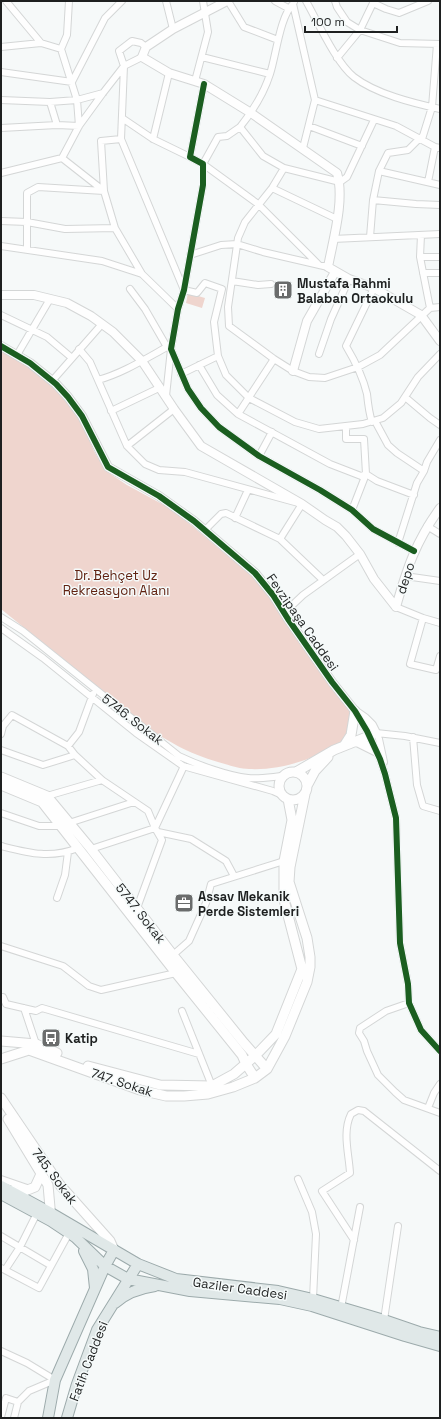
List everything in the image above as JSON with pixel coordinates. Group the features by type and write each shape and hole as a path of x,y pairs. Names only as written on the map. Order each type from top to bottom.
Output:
{"main road":[{"path":"344,746 351,735 356,710"},
{"path":"306,790 297,800 285,797 279,788 279,783 283,776 291,772 296,772 334,750 373,734"},
{"path":"356,741 376,751"},
{"path":"267,1069 285,1036 307,982 310,957 307,938 289,882 291,860 306,790 315,771 334,750"},
{"path":"296,772 304,777 306,790"},
{"name":"5747. Sokak","path":"1,777 47,796 78,848 242,1055 255,1078"},
{"name":"5747. Sokak","path":"1,785 42,802 91,849 173,955 244,1043 267,1069"},
{"name":"747. Sokak","path":"1,1041 36,1044 82,1064 160,1085 212,1086 234,1074 256,1056 276,1034 302,968 284,900 284,861 292,820 285,797"},
{"name":"747. Sokak","path":"1,1059 29,1050 140,1090 166,1096 208,1094 233,1087 255,1078 267,1069"},
{"name":"745. Sokak","path":"1,1098 60,1186 110,1241 114,1250"},
{"name":"745. Sokak","path":"1,1108 48,1185 51,1217"},
{"path":"2,1187 20,1193 35,1187 41,1174"},
{"path":"2,1187 51,1217 72,1235 87,1254 93,1269 95,1292"},
{"path":"2,1187 37,1214 51,1217"},
{"name":"Gaziler Caddesi","path":"51,1217 138,1264 176,1279 278,1291 313,1299 384,1320 418,1332 440,1337"},
{"name":"Gaziler Caddesi","path":"72,1235 105,1266 128,1279 190,1291 280,1299 312,1306 440,1346"},
{"path":"48,1418 55,1380 95,1292 105,1266 114,1250"},
{"name":"Fatih Caddesi","path":"67,1418 77,1384 97,1330 109,1308 138,1264"},
{"path":"109,1308 136,1291 163,1285"}],"street":[{"path":"6,1 41,43"},
{"path":"69,1 67,35 61,49 77,100 80,126"},
{"path":"72,82 105,18 122,1"},
{"path":"166,1 173,29"},
{"path":"195,81 208,32 203,1"},
{"path":"1,174 62,158 80,126 124,66 142,57 146,47 173,29 227,1 244,27 278,40"},
{"path":"275,1 292,4"},
{"path":"306,1 337,58 353,76 384,94 440,109"},
{"path":"335,1 337,7 347,22 360,30 400,43 438,44 432,107 421,139 408,150 388,153 379,171 372,200 370,237"},
{"path":"337,58 360,30 373,2 386,9 399,13 428,1"},
{"path":"166,396 169,348 184,290 203,185 203,164 218,137 227,136 240,127 251,113 270,74 278,40 292,4"},
{"path":"292,4 315,100 303,148"},
{"path":"146,47 141,42 132,42 119,51 124,66 121,139 184,290"},
{"path":"1,47 41,43 61,49"},
{"path":"142,57 169,73 204,84 251,113 337,173 340,182 331,269 307,321 293,371"},
{"path":"202,57 270,74"},
{"path":"1,72 72,82"},
{"path":"154,139 169,73"},
{"path":"190,157 204,84"},
{"path":"1,100 50,102 77,100 104,92"},
{"path":"315,100 396,126 438,147 428,182"},
{"path":"50,102 57,125"},
{"path":"122,118 154,139 203,164 258,204 319,265"},
{"path":"240,127 263,156 284,168 340,182 347,177 374,120"},
{"path":"1,128 57,125 80,126"},
{"path":"309,126 362,146"},
{"path":"121,139 101,141 104,191 115,228 142,274 178,309"},
{"path":"62,158 104,191"},
{"path":"284,168 272,188 245,222 237,244 228,307 229,326 293,371 308,377 325,378 358,368 380,355 421,315 430,308 440,307"},
{"path":"379,171 440,185"},
{"path":"27,249 27,193 38,187 104,191"},
{"path":"272,188 337,219"},
{"path":"372,200 440,205"},
{"path":"1,221 27,222 65,229 115,228"},
{"path":"333,239 440,234"},
{"path":"421,235 420,257 430,308"},
{"path":"190,255 221,245 237,244 331,269 349,279 374,288 421,315 440,340"},
{"path":"1,246 102,261 142,274"},
{"path":"420,257 440,257"},
{"path":"423,273 440,273"},
{"path":"319,354 331,319 349,279"},
{"path":"232,281 258,285 271,284"},
{"path":"184,290 197,293 205,283 222,289 214,322 218,356 226,375 249,398 295,422 319,429 346,426 382,418 401,403 418,377 440,354"},
{"path":"374,288 346,346 353,356 358,368 373,421 388,445 397,453 424,471"},
{"path":"130,289 145,309 169,348 188,389 200,408 219,427 259,456 320,490 352,510 373,529 414,551"},
{"path":"1,295 34,295 67,303 91,316 113,332 142,361 159,388 201,446 302,504 337,527 360,554 374,579 396,608 440,623"},
{"path":"17,355 50,299"},
{"path":"1,315 47,337 72,358"},
{"path":"52,381 102,324"},
{"name":"Fevzipaşa Caddesi","path":"1,346 30,363 52,381 68,397 82,416 108,467 159,496 194,521 255,573 273,595 332,682 356,710 372,725 373,734"},
{"path":"98,380 108,377 169,348"},
{"path":"79,349 90,362 127,446 145,464 158,470 185,472 302,504"},
{"path":"181,374 218,356"},
{"path":"238,414 274,359"},
{"path":"199,365 217,395 238,414 330,464 361,476 366,474"},
{"path":"111,411 159,388"},
{"path":"405,397 430,418 440,424"},
{"path":"127,446 174,409"},
{"path":"346,426 346,439 364,439 366,474 352,510"},
{"path":"259,456 272,432"},
{"path":"398,543 417,483 440,440"},
{"path":"366,474 377,481 414,495"},
{"path":"235,518 248,490"},
{"path":"280,539 302,504"},
{"name":"depo","path":"396,608 414,551 427,526 440,508"},
{"path":"205,530 223,513 235,518 280,539 323,580"},
{"path":"427,526 440,534"},
{"path":"284,613 303,595 360,554"},
{"path":"405,576 440,581"},
{"name":"5746. Sokak","path":"1,617 23,631 179,756 190,761 248,778 283,776"},
{"path":"424,618 410,664 436,670 440,656"},
{"name":"5746. Sokak","path":"1,628 43,658 136,733 184,766 273,791 285,797"},
{"path":"68,746 79,732 96,690"},
{"path":"1,734 3,726 12,715 68,746 75,755 102,780 148,811 162,840 137,908"},
{"path":"373,734 413,737 440,743"},
{"path":"373,734 376,751 385,774 396,818 400,943 408,984 409,1003 420,1030 440,1051"},
{"path":"373,734 379,739 384,760 385,774"},
{"path":"413,737 417,785 423,806 440,811"},
{"path":"1,750 43,765 75,755"},
{"path":"157,830 184,766"},
{"path":"47,796 102,780"},
{"path":"1,813 39,826 65,824 134,802"},
{"path":"91,849 157,830 191,839 226,861 234,876"},
{"path":"1,846 46,856 68,852 78,848"},
{"path":"57,898 65,876 68,852"},
{"path":"173,955 189,942 206,903 212,884 284,861"},
{"path":"1,946 63,966 89,986 101,990 176,973"},
{"path":"1,997 3,997 6,1004 36,1011 42,1008 200,1054"},
{"path":"409,1003 386,1012 360,1028 359,1033 364,1041 366,1051 378,1075 404,1100 440,1113"},
{"path":"24,1008 36,1044"},
{"path":"182,1011 212,1086"},
{"path":"428,1108 434,1093 440,1084"},
{"path":"354,1240 322,1191 350,1173 346,1134 348,1119 351,1114 358,1110 364,1111 440,1171"},
{"path":"298,1179 306,1196 315,1224 316,1234 313,1299"},
{"path":"341,1308 360,1207"},
{"path":"37,1214 20,1247 3,1269 38,1288 50,1265 72,1235"},
{"path":"384,1320 398,1226"},
{"path":"1,1236 50,1265"},
{"path":"1,1351 27,1363 55,1380"},
{"path":"14,1418 18,1402 29,1391 55,1380"},
{"path":"1,1417 6,1398 18,1402"}],"green space":[{"path":"188,293 205,298 202,308 186,303"},
{"name":"Dr. Behçet Uz Rekreasyon Alanı","path":"1,346 51,381 78,413 94,451 104,468 127,485 173,510 259,582 355,713 344,742 305,760 285,766 271,768 243,768 202,757 173,743 143,724 1,609"}],"cycle path":[{"path":"204,84 190,157 203,164 203,185 184,290 178,309 171,349 188,389 201,408 219,427 259,456 320,490 352,510 373,529 414,551"},
{"path":"1,346 30,363 56,384 68,397 82,416 108,467 159,496 194,521 255,573 273,595 332,682 355,711 367,731 380,759 396,818 400,943 408,984 409,1003 421,1030 440,1051"}],"place":[{"name":"Mustafa Rahmi Balaban Ortaokulu","path":"283,290"},
{"name":"Assav Mekanik Perde Sistemleri","path":"184,903"},
{"name":"Katip","path":"51,1038"}]}
